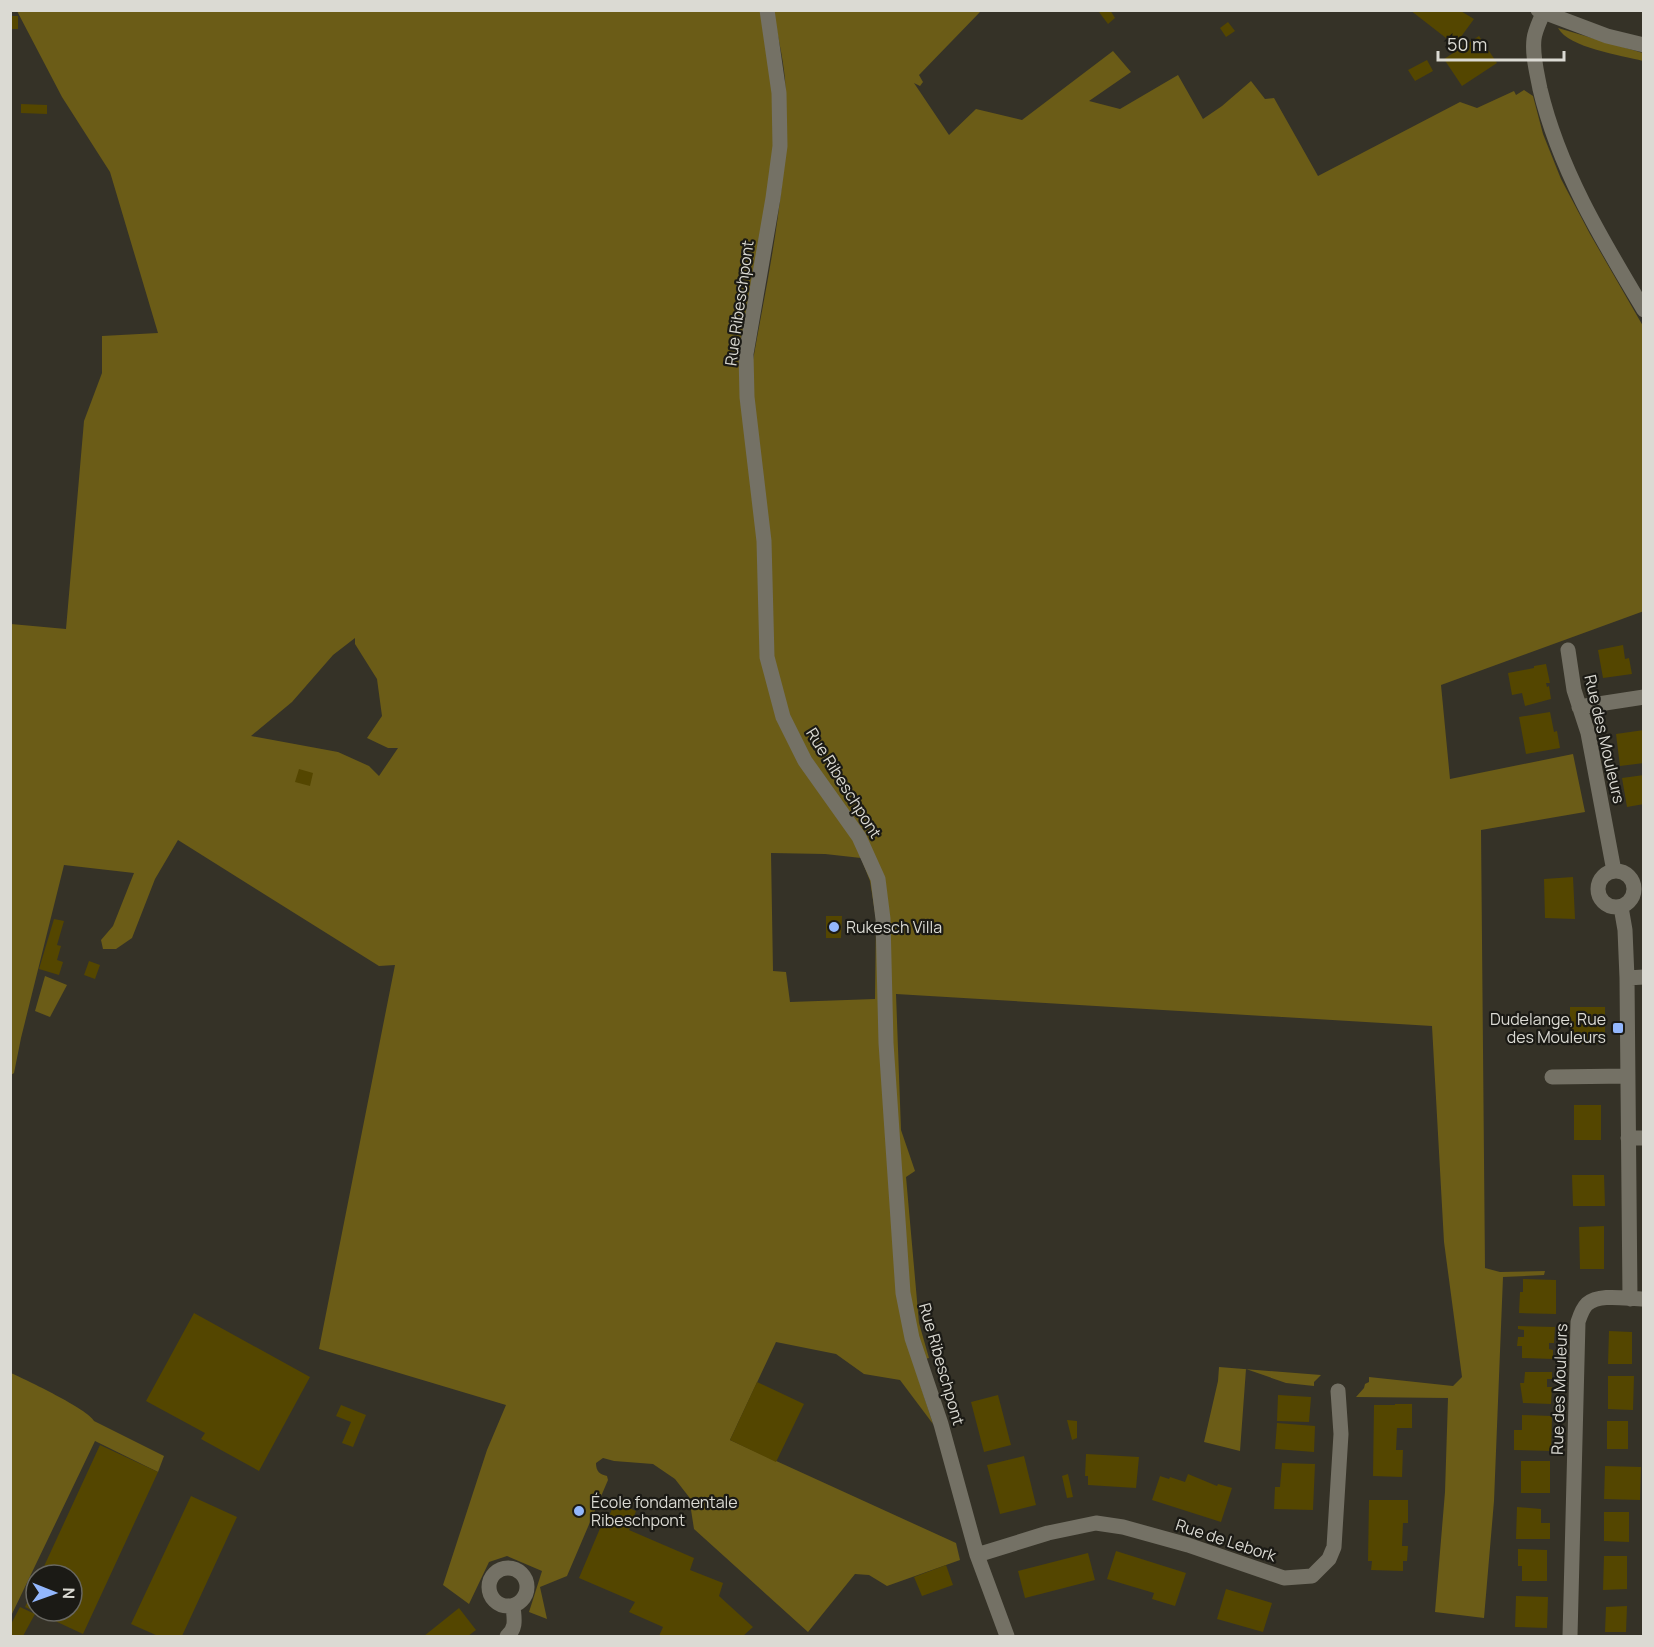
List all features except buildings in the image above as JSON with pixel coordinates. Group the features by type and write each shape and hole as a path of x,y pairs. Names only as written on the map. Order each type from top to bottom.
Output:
{"street":[{"name":"Rue Ribeschpont","path":"767,10 779,93 780,146 746,354 747,397 764,541 767,657 783,717 806,761 859,837 878,879 884,919 886,1043 903,1293 912,1338 929,1385 977,1555 1007,1636"},
{"path":"1644,45 1607,36 1540,12 1534,39 1538,79 1552,130 1567,170 1598,232 1644,310"},
{"name":"Rue des Mouleurs","path":"1568,650 1579,707 1588,734 1614,871"},
{"path":"1579,707 1644,697"},
{"path":"1614,871 1627,875 1634,886 1631,899 1621,907 1606,904 1598,892 1602,878 1607,873 1614,871"},
{"name":"Rue des Mouleurs","path":"1570,1636 1578,1322 1587,1304 1594,1300 1637,1299 1636,1138 1628,1076 1625,930 1621,907"},
{"path":"1626,978 1644,977"},
{"path":"1552,1077 1628,1076"},
{"name":"Rue de Lebork","path":"977,1555 1048,1533 1096,1523 1123,1527 1188,1545 1284,1578 1312,1576 1329,1559 1334,1547 1341,1434 1338,1390"},
{"path":"507,1636 514,1626 513,1606"}],"shaded area":[{"path":"17,11 762,11 774,79 777,131 774,173 766,223 739,347 739,366 751,371 777,226 785,153 785,79 773,11 981,11 919,75 923,82 920,86 914,83 949,135 976,109 1022,120 1113,51 1131,72 1089,101 1120,109 1178,75 1203,119 1251,81 1265,99 1274,98 1318,176 1460,102 1477,108 1514,91 1516,95 1524,90 1533,96 1543,134 1561,179 1643,326 1644,611 1441,685 1450,779 1573,754 1585,812 1481,830 1485,1268 1500,1272 1545,1271 1544,1275 1503,1277 1494,1501 1484,1618 1435,1612 1445,1492 1448,1398 1356,1397 1369,1382 1369,1377 1453,1386 1462,1377 1444,1242 1432,1026 896,994 901,1130 915,1171 906,1177 919,1323 929,1358 913,1362 933,1424 900,1380 864,1374 836,1354 776,1342 730,1440 956,1543 960,1560 887,1586 869,1575 855,1574 808,1632 694,1529 689,1497 675,1479 653,1464 603,1458 596,1463 597,1469 607,1476 608,1480 567,1576 540,1587 547,1619 529,1612 542,1571 507,1556 489,1562 469,1604 443,1585 487,1450 506,1405 319,1349 395,965 379,966 178,840 155,879 132,938 116,949 103,949 101,940 113,926 134,873 64,865 14,1073 11,1075 11,624 66,629 84,421 102,373 102,336 158,333 110,172 62,97","holes":["355,638 355,644 377,679 382,716 367,738 388,748 398,748 379,776 369,766 338,752 251,736 292,702 333,655","771,853 825,854 861,858 870,881 876,919 875,999 790,1002 786,972 773,971"]},
{"path":"1558,28 1643,53 1643,61 1584,46 1564,35"},
{"path":"45,976 67,985 50,1017 35,1011"},
{"path":"1219,1367 1246,1369 1240,1451 1204,1442"},
{"path":"1246,1369 1321,1375 1314,1382 1314,1386 1286,1383"},
{"path":"11,1373 69,1402 94,1421 164,1456 158,1472 95,1441 36,1563 24,1563 24,1589 11,1616"}],"place":[{"name":"Rukesch Villa","path":"834,927"},
{"name":"Dudelange, Rue des Mouleurs","path":"1618,1028"},
{"name":"École fondamentale Ribeschpont","path":"579,1511"}]}
